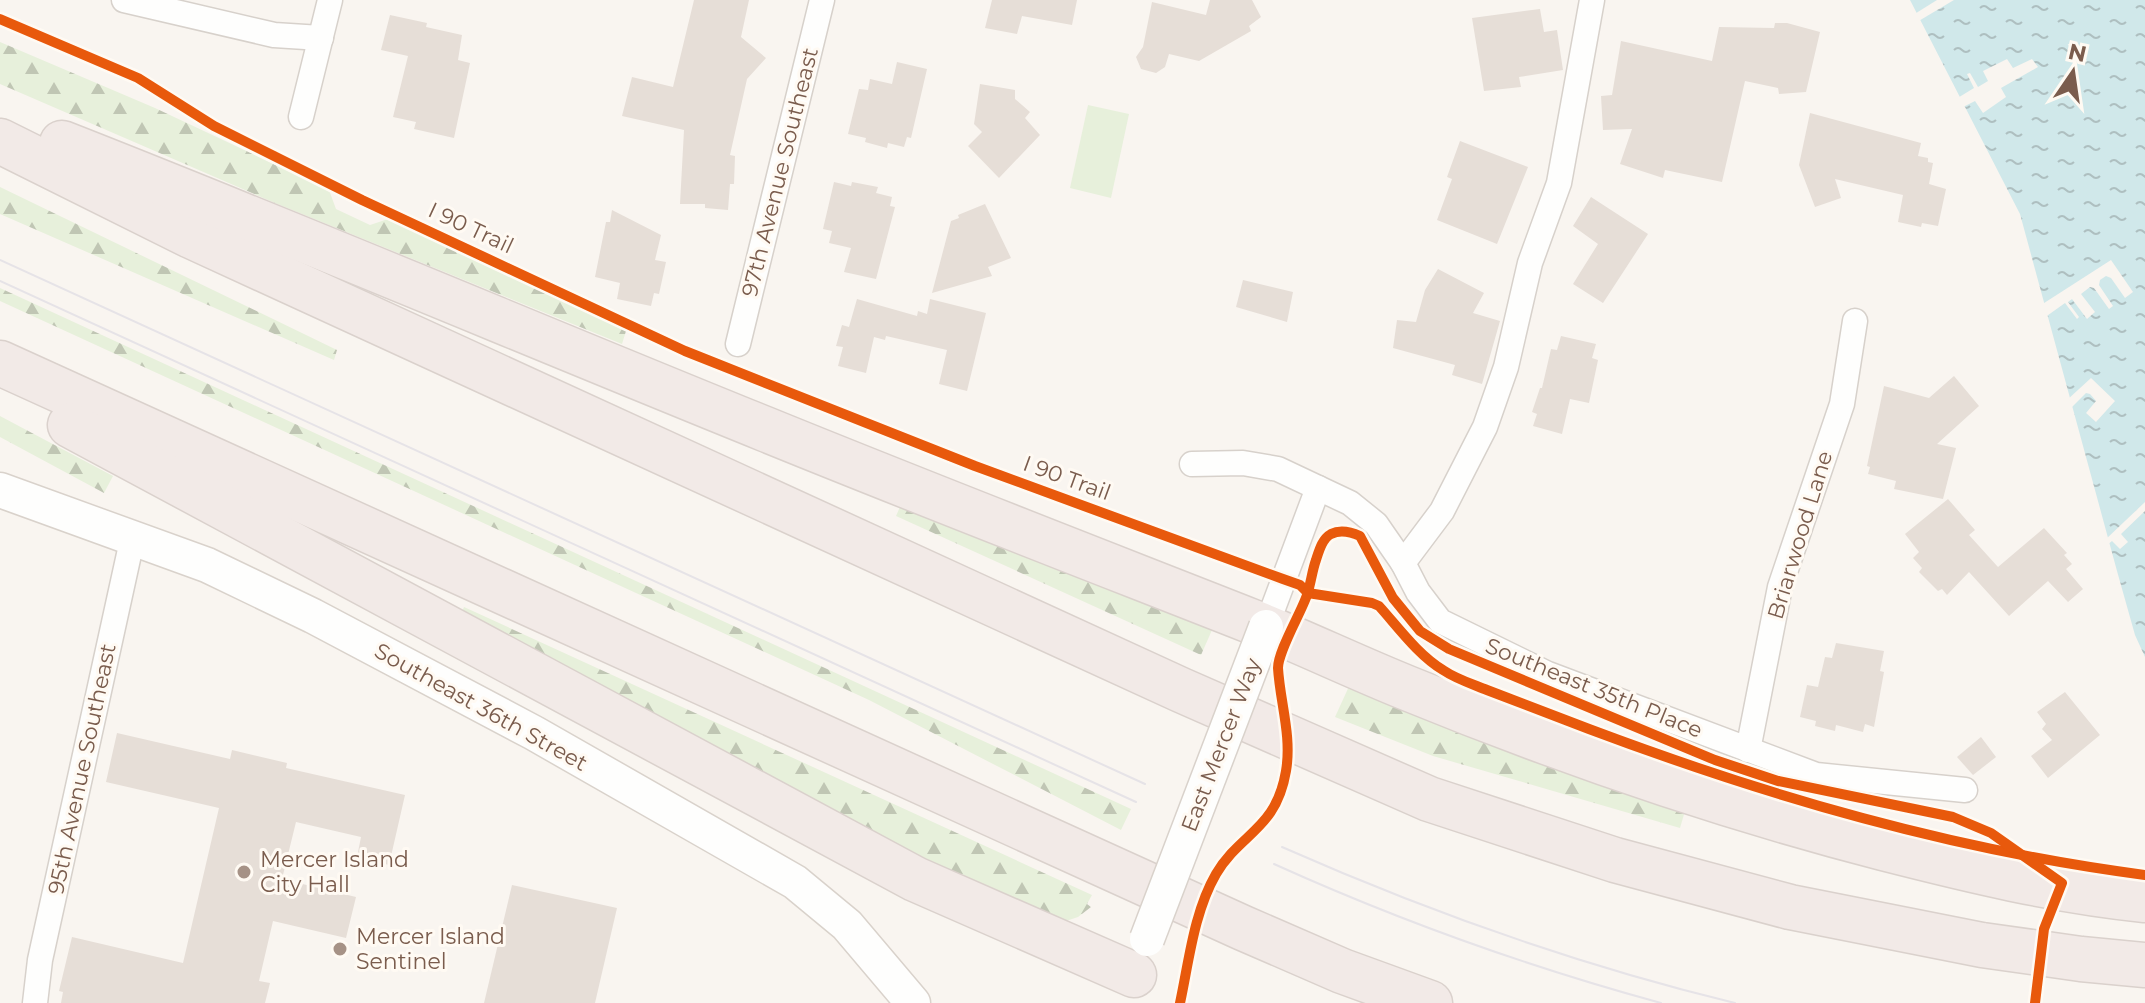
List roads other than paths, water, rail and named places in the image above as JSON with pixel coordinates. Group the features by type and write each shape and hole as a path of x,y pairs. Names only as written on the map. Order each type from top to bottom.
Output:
{"highway":[{"path":"0,119 243,214 766,430 1266,627 1411,690 1701,796 1814,830 1992,875 2145,900"},
{"path":"0,141 191,236 1181,690 1429,799 1538,836 1709,887 1886,928 1982,945 2145,965"},
{"path":"6,366 55,417 915,879 1138,972"},
{"path":"6,366 1243,928 1342,971 1430,1003"}],"street":[{"path":"124,0 274,35 321,38"},
{"path":"301,117 330,0"},
{"name":"97th Avenue Southeast","path":"738,344 822,0"},
{"path":"1403,563 1442,511 1485,427 1506,367 1530,263 1559,183 1576,103 1592,0"},
{"name":"Briarwood Lane","path":"1748,750 1780,587 1842,404 1855,321"},
{"name":"Southeast 35th Place","path":"1192,464 1243,463 1278,469 1350,503 1376,524 1440,621 1548,674 1816,775 1965,790"},
{"name":"East Mercer Way","path":"1138,972 1318,488"},
{"name":"Southeast 36th Street","path":"0,490 207,565 313,616 534,733 795,882 847,925 913,1003"},
{"name":"95th Avenue Southeast","path":"35,1003 40,960 133,536"}],"water":[{"path":"1910,0 2145,0 2145,657 2135,635 2020,214"}],"tram line":[{"path":"0,260 1145,784"},
{"path":"0,281 1136,802"},
{"path":"1282,847 1505,935 1619,972 1735,1003"},
{"path":"1274,864 1369,905 1465,941 1661,1003"}],"place":[{"name":"Mercer Island City Hall","path":"244,872"},
{"name":"Mercer Island Sentinel","path":"340,949"}]}
